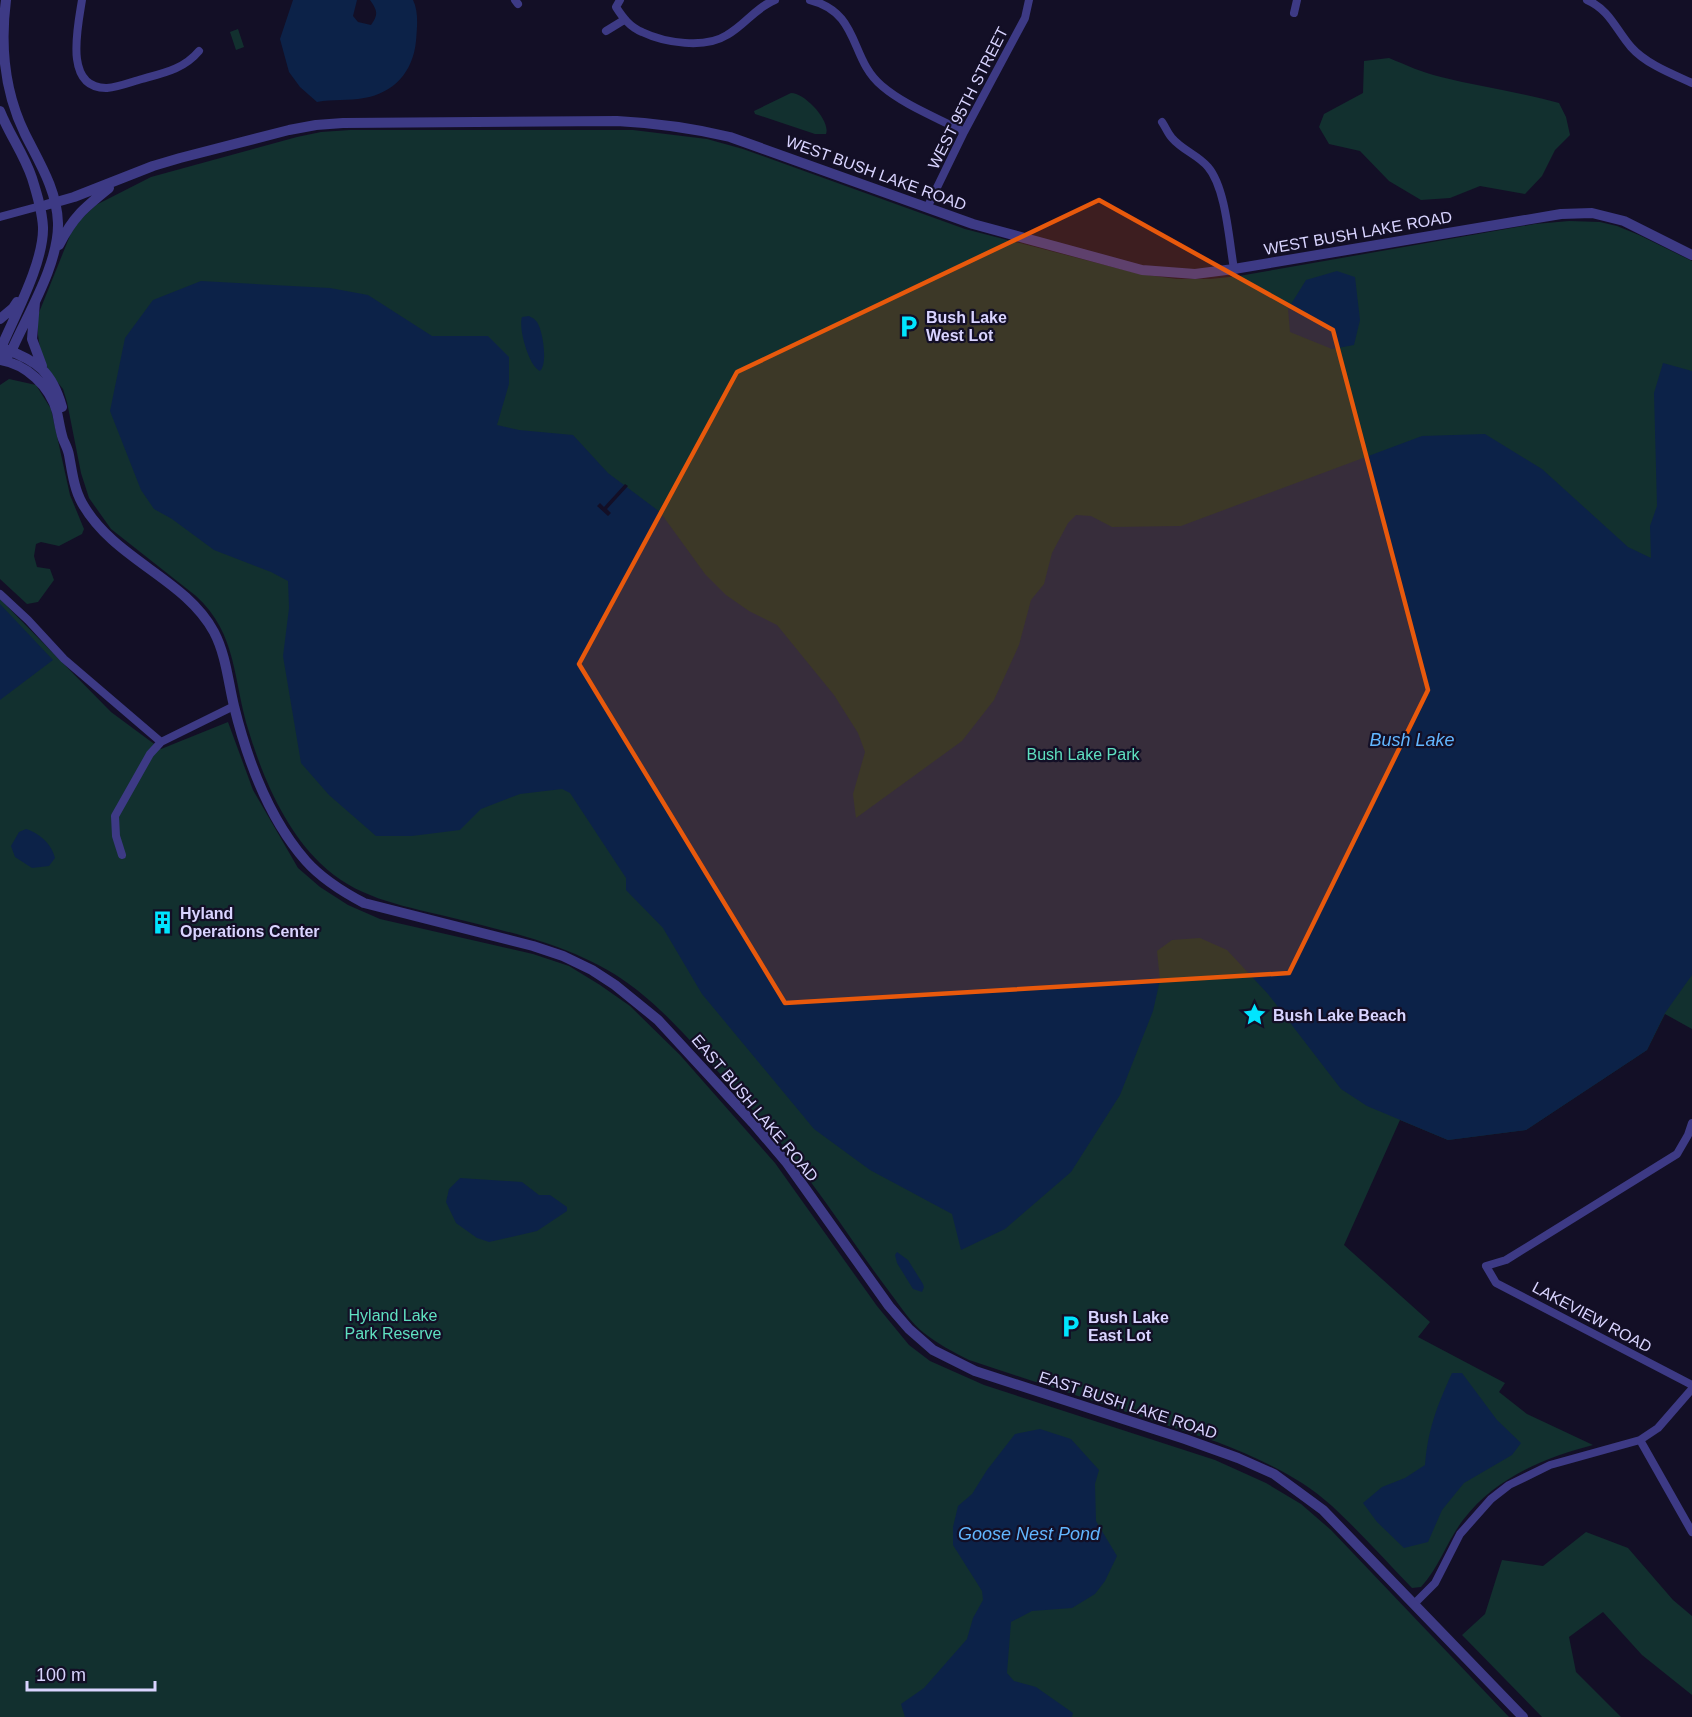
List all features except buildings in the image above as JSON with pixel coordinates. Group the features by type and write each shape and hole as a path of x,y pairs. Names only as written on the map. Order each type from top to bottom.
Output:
{"street":[{"path":"3,353 40,251 47,204 44,171 24,133 7,86 2,36 6,0"},
{"path":"82,0 76,44 77,64 80,73 95,86 114,87 172,70 183,66 199,51"},
{"path":"618,4 624,20 641,32 660,38 698,43 712,42 731,33 756,10 775,0"},
{"path":"810,0 831,9 843,20 852,34 863,63 881,86 964,132"},
{"name":"WEST 95TH STREET","path":"927,208 1024,18 1029,0"},
{"path":"1294,14 1297,0"},
{"path":"1587,0 1597,4 1607,13 1639,55 1692,83"},
{"path":"606,31 624,20"},
{"path":"0,111 32,177 58,222 53,256"},
{"name":"WEST BUSH LAKE ROAD","path":"47,204 180,158 316,125 617,121 655,123 730,137 989,229 1142,270 1195,274 1234,269 1561,214 1579,213 1607,216 1624,221 1692,255"},
{"path":"1162,122 1173,140 1199,158 1217,182 1234,269"},
{"path":"3,353 36,299 53,256 70,224 81,210 119,180"},
{"path":"0,217 47,204"},
{"path":"0,319 13,308 26,289"},
{"name":"EAST BUSH LAKE ROAD","path":"36,299 32,339 63,412 68,436 68,452"},
{"path":"3,353 34,362 44,371"},
{"name":"EAST BUSH LAKE ROAD","path":"3,353 38,379 47,390 57,411 62,438 80,499 101,530 113,543 180,594 208,621 221,648 246,749 272,808 293,844 319,873 342,891 364,903 564,956 592,970 637,1001 692,1054 787,1163 889,1306 909,1329 933,1350 975,1371 1185,1439 1274,1474 1323,1510 1523,1717"},
{"path":"0,594 64,658 161,742"},
{"path":"122,855 116,836 116,816 150,754 161,742 234,706"},
{"name":"LAKEVIEW ROAD","path":"1692,1123 1677,1154 1506,1260 1486,1266 1496,1283 1692,1387"},
{"path":"1415,1604 1439,1577 1460,1534 1491,1499 1509,1485 1550,1466 1640,1440 1658,1428 1692,1387"},
{"path":"1640,1440 1692,1532"}],"highlighted area":[{"path":"1099,200 1333,330 1428,690 1289,973 785,1003 579,664 737,372"}],"green space":[{"path":"238,29 244,47 236,50 230,32"},
{"path":"1389,58 1434,75 1559,103 1566,117 1570,135 1555,150 1542,176 1525,194 1480,186 1450,198 1421,200 1389,181 1360,151 1329,144 1319,127 1324,114 1363,93 1364,61"},
{"path":"791,93 797,94 816,109 825,122 826,134 815,134 755,114 754,111"},
{"name":"Bush Lake Park","path":"350,130 633,130 707,139 743,149 965,229 1140,274 1177,279 1239,276 1535,224 1569,221 1600,222 1617,226 1692,261 1692,1029 1665,1014 1647,1050 1526,1130 1448,1140 1400,1120 1344,1245 1430,1322 1418,1337 1505,1383 1499,1392 1527,1414 1593,1445 1538,1463 1490,1492 1463,1520 1428,1579 1421,1587 1412,1588 1332,1506 1306,1486 1278,1469 1217,1442 969,1360 924,1333 902,1309 770,1129 650,1000 615,975 593,962 545,943 411,908 362,892 333,875 320,863 296,835 268,785 249,732 232,660 220,626 196,596 111,529 89,498 81,473 63,389 50,373 41,355 38,315 71,233 80,220 96,205 151,177 297,137 321,132"},
{"path":"9,379 36,385 51,409 70,495 84,529 82,534 59,546 41,542 36,544 34,556 37,567 50,569 54,580 38,602 27,604 0,579 0,385"},
{"name":"Hyland Lake Park Reserve","path":"0,599 111,712 161,749 228,722 253,790 298,868 320,887 348,905 380,919 533,954 569,966 630,1006 680,1055 775,1163 877,1306 909,1345 930,1361 984,1385 1215,1460 1266,1483 1301,1504 1331,1530 1509,1717 0,1717"},
{"path":"1586,1532 1628,1548 1673,1600 1692,1616 1692,1695 1642,1655 1603,1612 1569,1637 1576,1672 1621,1717 1542,1717 1462,1635 1485,1614 1502,1560 1543,1566"}],"water":[{"path":"293,0 357,0 353,16 358,22 371,25 376,12 370,0 413,0 417,15 416,41 411,62 406,71 393,86 375,95 358,99 317,102 300,87 289,72 280,39"},
{"path":"1337,271 1355,277 1360,320 1354,345 1332,349 1290,332 1288,309 1306,280"},
{"name":"Bush Lake","path":"201,281 330,288 368,295 432,336 488,336 509,357 509,384 497,425 519,430 573,435 608,473 660,512 705,574 726,595 749,611 777,625 834,695 858,733 865,752 853,794 856,818 962,741 994,700 1019,645 1031,600 1044,584 1052,553 1068,523 1076,515 1091,516 1112,527 1181,526 1422,436 1485,434 1542,469 1628,547 1651,558 1650,526 1657,506 1654,393 1663,363 1692,371 1692,975 1665,1013 1647,1050 1526,1130 1448,1140 1367,1106 1341,1089 1268,994 1227,950 1200,938 1172,940 1157,951 1160,980 1153,1011 1120,1095 1071,1172 1005,1229 961,1250 952,1214 870,1170 814,1129 702,994 663,928 626,890 626,878 570,793 562,789 520,794 481,809 460,830 412,836 376,836 329,795 301,763 283,656 289,608 288,581 214,550 172,519 154,509 141,490 110,411 125,338 153,300"},
{"path":"529,316 537,322 543,340 544,362 540,371 528,355 523,338 522,317"},
{"path":"0,604 53,660 0,700"},
{"path":"26,829 40,836 51,848 55,858 49,866 32,868 15,857 11,846 19,832"},
{"path":"460,1178 522,1182 539,1195 550,1195 567,1207 567,1211 537,1231 489,1242 477,1238 456,1223 446,1202 449,1189"},
{"path":"897,1252 908,1260 923,1284 922,1292 913,1289 897,1263 895,1255"},
{"path":"1452,1373 1462,1373 1497,1420 1521,1443 1512,1455 1464,1483 1442,1510 1428,1542 1404,1548 1377,1522 1363,1503 1382,1487 1405,1478 1425,1465 1434,1418"},
{"name":"Goose Nest Pond","path":"1040,1429 1071,1439 1099,1470 1095,1484 1096,1521 1117,1556 1105,1581 1095,1594 1072,1608 1032,1611 1011,1622 1007,1673 1014,1681 1036,1687 1073,1713 1072,1717 905,1717 901,1704 924,1688 967,1639 973,1618 983,1600 982,1591 953,1545 953,1527 958,1506 972,1494 1015,1434"}],"pier":[{"path":"625,484 628,486 607,509 611,513 608,516 597,506 600,503 604,507"}],"place":[{"name":"Bush Lake West Lot","path":"908,326"},
{"name":"Hyland Operations Center","path":"162,922"},
{"name":"Bush Lake Beach","path":"1255,1015"},
{"name":"Bush Lake East Lot","path":"1070,1326"}]}
